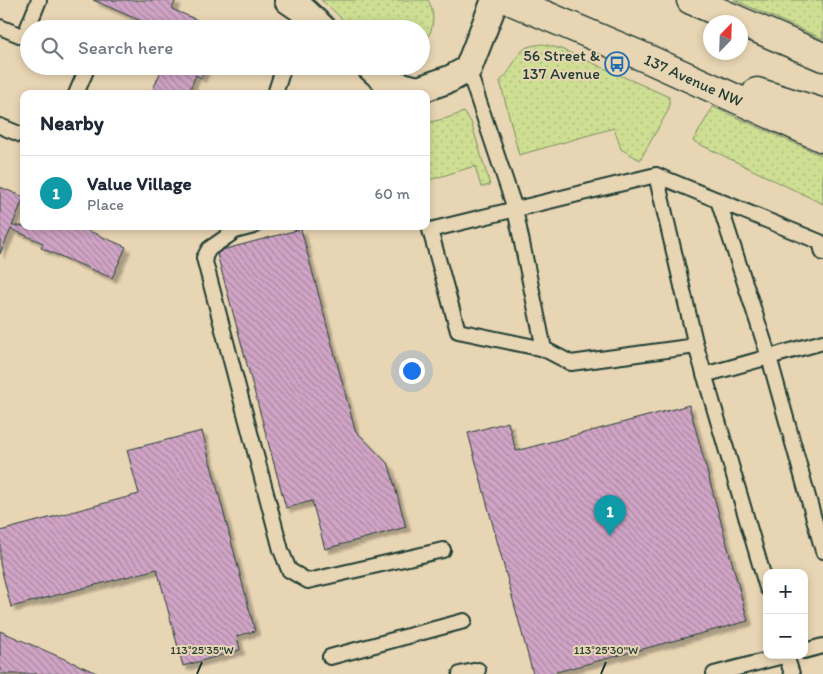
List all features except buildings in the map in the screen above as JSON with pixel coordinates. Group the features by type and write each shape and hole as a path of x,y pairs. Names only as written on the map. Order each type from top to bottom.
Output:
{"main road":[{"name":"137 Avenue NW","path":"509,0 646,58 823,138"},
{"path":"691,0 823,57"},
{"path":"646,58 823,112"}],"street":[{"path":"379,75 387,82 418,90 450,79 468,69 495,0"},
{"path":"296,13 308,20"}],"lane":[{"path":"32,20 39,0"},
{"path":"0,27 20,35"},
{"path":"468,69 515,209 544,349"},
{"path":"78,90 84,75"},
{"path":"276,90 281,75"},
{"path":"0,126 20,134"},
{"path":"656,175 696,346 763,574"},
{"path":"696,346 571,363 544,349 458,330 430,230 656,175 820,242 823,253"},
{"path":"718,200 769,357 823,551"},
{"path":"238,230 209,249 204,258 281,550 289,570 308,581 443,550"},
{"path":"704,375 823,342"},
{"path":"330,657 464,620"},
{"path":"808,650 823,646"},
{"path":"714,674 740,671 775,659"},
{"path":"788,659 792,674"},
{"path":"460,674 478,670"}],"green space":[{"path":"321,0 428,0 433,23 430,32 430,20 343,20"},
{"path":"734,0 823,0 823,39"},
{"path":"543,44 561,49 669,97 669,109 640,160 621,149 614,128 519,155 500,81 523,50 529,46"},
{"path":"713,107 823,156 823,204 693,141"},
{"path":"464,112 471,122 490,185 481,187 475,166 430,180 430,122"}],"place":[{"name":"56 Street & 137 Avenue","path":"617,64"},
{"name":"Value Village","path":"610,536"}]}
